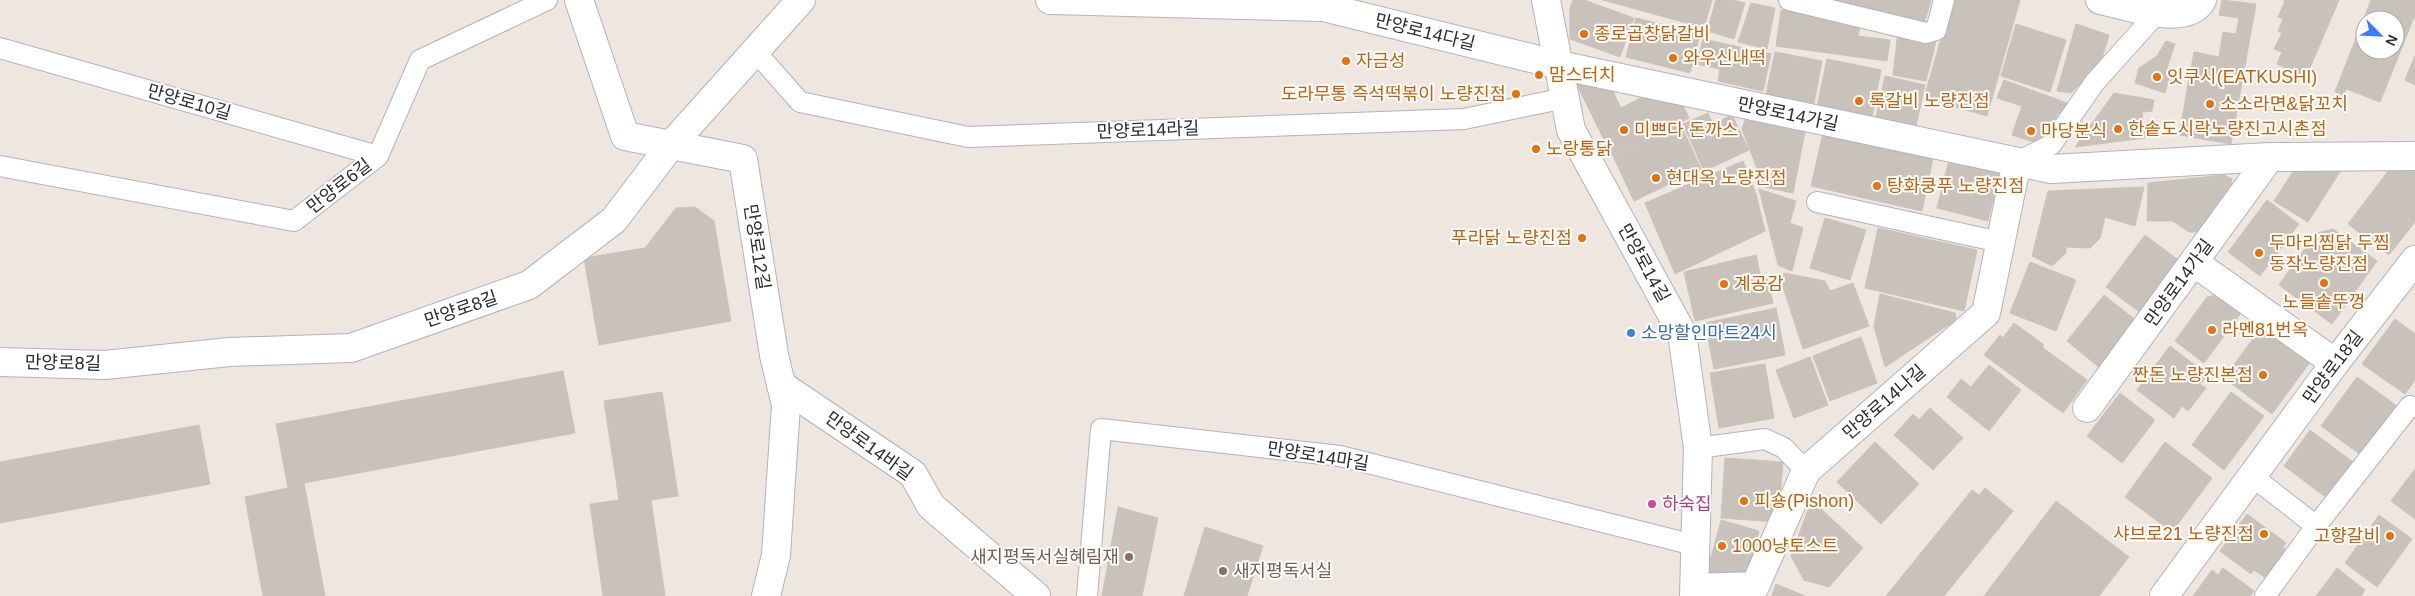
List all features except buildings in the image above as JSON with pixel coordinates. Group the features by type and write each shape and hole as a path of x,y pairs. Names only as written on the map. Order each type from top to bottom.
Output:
{"street":[{"name":"만양로12길","path":"579,0 625,136 743,159 774,355 786,405 776,555 766,596"},
{"name":"만양로8길","path":"0,362 104,365 229,352 351,348 529,285 614,220 671,145 800,0"},
{"name":"만양로14다길","path":"1050,0 1323,7 1559,65"},
{"name":"만양로14길","path":"1546,0 1571,130 1682,333 1698,448 1694,545 1695,592"},
{"path":"2100,0 2172,15 2185,13 2198,6 2202,0"},
{"name":"만양로14가길","path":"1559,65 2051,169 2270,157 2415,156"},
{"name":"만양로14가길","path":"2087,408 2195,263 2270,157"},
{"name":"만양로14나길","path":"1695,592 1755,586 1806,471 1986,313 2018,162"},
{"name":"만양로18길","path":"2164,596 2335,363 2415,260"},
{"path":"2195,263 2335,363"},
{"name":"만양로14바길","path":"781,385 913,474 931,506 1036,596"}],"lane":[{"name":"만양로6길","path":"0,166 294,221 378,156 420,60 547,0"},
{"path":"1789,0 1926,33 1936,30 1944,0"},
{"path":"2018,162 2051,145 2096,82 2158,12"},
{"name":"만양로10길","path":"0,48 378,156"},
{"name":"만양로14라길","path":"755,51 800,102 968,137 1464,119 1565,98"},
{"path":"1817,202 2000,242"},
{"path":"2264,596 2410,406"},
{"name":"만양로14마길","path":"1087,596 1101,429 1340,456 1694,545"},
{"path":"1698,448 1765,439 1784,448 1806,471"},
{"path":"2252,476 2316,526"}],"place":[{"name":"종로곱창닭갈비","path":"1584,34"},
{"name":"와우신내떡","path":"1673,58"},
{"name":"자금성","path":"1346,61"},
{"name":"맘스터치","path":"1539,75"},
{"name":"잇쿠시(EATKUSHI)","path":"2157,77"},
{"name":"도라무통 즉석떡볶이 노량진점","path":"1516,94"},
{"name":"록갈비 노량진점","path":"1859,101"},
{"name":"소소라면&닭꼬치","path":"2210,104"},
{"name":"한솥도시락노량진고시촌점","path":"2118,129"},
{"name":"미쁘다 돈까스","path":"1624,130"},
{"name":"마당분식","path":"2031,131"},
{"name":"노랑통닭","path":"1536,149"},
{"name":"현대옥 노량진점","path":"1656,178"},
{"name":"탕화쿵푸 노량진점","path":"1877,186"},
{"name":"푸라닭 노량진점","path":"1582,238"},
{"name":"두마리찜닭 두찜 동작노량진점","path":"2259,253"},
{"name":"노들솥뚜껑","path":"2324,283"},
{"name":"계공감","path":"1724,284"},
{"name":"라멘81번옥","path":"2212,330"},
{"name":"소망할인마트24시","path":"1631,333"},
{"name":"짠돈 노량진본점","path":"2263,375"},
{"name":"피숑(Pishon)","path":"1744,501"},
{"name":"하숙집","path":"1652,504"},
{"name":"샤브로21 노량진점","path":"2264,534"},
{"name":"고향갈비","path":"2390,536"},
{"name":"1000냥토스트","path":"1722,546"},
{"name":"새지평독서실혜림재","path":"1129,557"},
{"name":"새지평독서실","path":"1223,571"}]}
